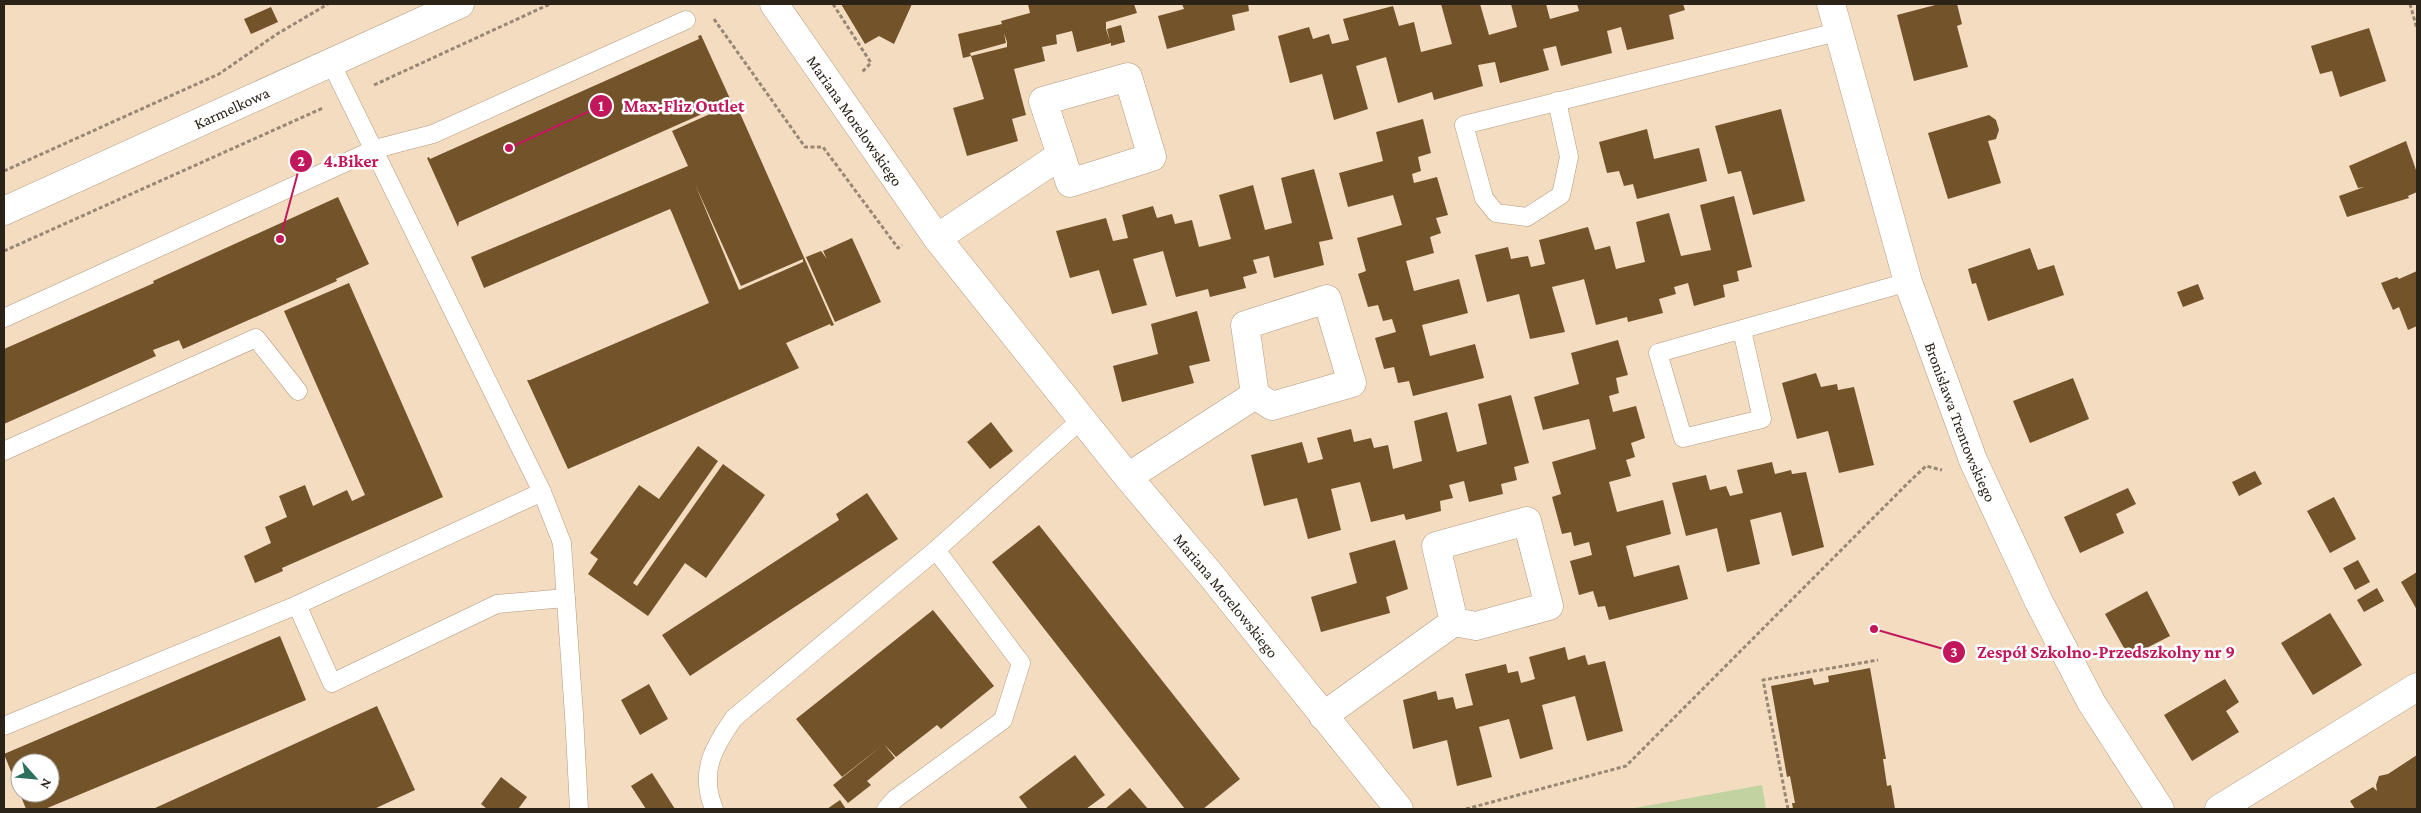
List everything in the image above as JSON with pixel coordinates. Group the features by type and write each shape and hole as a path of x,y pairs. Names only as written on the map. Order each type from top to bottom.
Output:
{"street":[{"name":"Karmelkowa","path":"4,211 460,4"},
{"name":"Mariana Morelowskiego","path":"774,4 937,238 1083,418 1128,477 1210,574 1399,809"},
{"name":"Bronisława Trentowskiego","path":"1830,4 1908,282 1973,460 2039,602 2091,702 2160,809"},
{"path":"937,238 1061,155"},
{"path":"1327,300 1352,383 1272,406 1255,395 1245,325 1327,300"},
{"path":"1128,477 1255,395"},
{"path":"1323,716 1454,622 1476,626 1549,606 1527,521 1436,546 1454,622"},
{"path":"2219,809 2417,687"}],"lane":[{"path":"4,318 375,149 433,134 686,20"},
{"path":"1557,101 1569,157 1561,195 1527,217 1496,213 1484,198 1464,125 1557,101 1837,32"},
{"path":"331,63 375,149 542,492 562,543 578,809"},
{"path":"1742,330 1762,419 1683,438 1658,353 1908,282"},
{"path":"4,450 256,338 298,391"},
{"path":"714,809 708,791 707,770 712,753 734,718 936,550 1083,418"},
{"path":"4,726 297,605 542,492"},
{"path":"886,809 895,799 1003,720 1021,663 936,550"},
{"path":"297,605 332,683 497,604 566,598"}],"path":[{"path":"4,171 219,74 313,11 328,4"},
{"path":"4,251 550,4"},
{"path":"2410,4 2417,29"},
{"path":"1466,809 1626,766 1926,466 1950,472"},
{"path":"1788,809 1763,680 1878,660"}],"green space":[{"path":"1762,785 1766,809 1629,809"}],"building":[{"path":"841,4 912,4 894,44 879,36 865,44"},
{"path":"1028,4 1134,4 1137,13 1106,22 1106,29 1110,41 1107,29 1121,25 1125,42 1111,46 1111,43 1077,52 1072,31 1056,35 1057,44 1042,47 1045,61 1014,69 1026,115 1012,119 1018,141 967,156 953,108 984,99 971,56 963,58 958,34 1002,24 1001,21 1030,13","holes":["1004,33 1007,47 971,56 970,53 1006,43"]},
{"path":"1182,4 1248,4 1249,11 1232,15 1235,30 1167,49 1158,16 1184,9"},
{"path":"1441,4 1480,4 1489,35 1517,27 1511,4 1546,4 1550,19 1579,11 1577,4 1683,4 1685,10 1669,15 1674,39 1627,50 1621,27 1607,31 1612,53 1561,66 1556,46 1543,49 1549,70 1500,83 1495,62 1478,65 1483,86 1434,100 1432,92 1398,103 1386,57 1356,66 1368,109 1334,120 1322,74 1290,83 1278,36 1309,27 1313,39 1329,34 1332,44 1349,40 1343,19 1393,6 1399,26 1414,22 1421,52 1452,44"},
{"path":"1939,4 1957,4 1962,24 1957,26 1968,67 1914,81 1897,15"},
{"path":"271,7 278,22 251,34 244,19"},
{"path":"2369,28 2386,81 2340,97 2332,71 2320,74 2311,46"},
{"path":"701,35 732,103 735,102 834,325 831,326 830,324 786,343 799,368 568,469 527,380 709,303 672,213 670,209 484,288 471,257 688,166 672,131 730,105 729,102 459,222 458,227 427,158 429,157 430,159 699,39 698,36","holes":["695,184 741,286 803,259 803,262 739,290"]},
{"path":"1781,109 1805,201 1753,215 1741,171 1728,174 1715,126"},
{"path":"1989,115 1996,120 1999,130 1996,139 1988,141 2001,183 1948,199 1928,133"},
{"path":"1423,119 1431,153 1418,157 1421,171 1412,174 1414,183 1437,177 1448,215 1436,218 1441,233 1430,237 1434,253 1406,261 1414,291 1459,279 1468,313 1422,325 1430,356 1475,344 1484,378 1413,396 1409,381 1398,383 1394,367 1384,369 1375,338 1396,332 1392,319 1383,321 1378,305 1368,307 1358,274 1366,271 1357,238 1402,225 1393,195 1348,207 1339,173 1383,161 1376,132"},
{"path":"1647,129 1654,159 1699,148 1707,181 1637,199 1633,184 1624,186 1619,171 1607,173 1599,142"},
{"path":"2406,141 2417,173 2417,192 2408,196 2409,198 2347,217 2339,196 2364,187 2358,188 2349,166"},
{"path":"1314,169 1333,239 1319,242 1324,265 1274,278 1269,256 1253,260 1257,273 1243,277 1246,288 1210,297 1208,289 1176,297 1163,251 1133,259 1147,305 1112,314 1099,270 1070,278 1056,231 1106,218 1113,241 1128,238 1122,215 1153,206 1157,218 1172,214 1175,224 1192,220 1199,247 1231,239 1219,195 1253,185 1265,230 1292,223 1281,178"},
{"path":"1734,196 1752,267 1737,271 1739,281 1723,285 1725,297 1694,306 1688,283 1674,287 1676,294 1659,299 1663,313 1628,322 1627,317 1596,325 1584,279 1552,287 1565,332 1530,339 1519,294 1487,302 1475,255 1508,247 1511,259 1528,256 1531,267 1545,264 1539,240 1588,227 1595,250 1610,246 1616,269 1645,262 1636,222 1669,213 1681,256 1711,250 1700,205"},
{"path":"338,197 369,264 336,279 337,281 183,349 179,340 153,350 156,356 4,424 4,349 154,283 153,281"},
{"path":"852,238 881,302 835,322 806,257 821,251 827,259 823,251"},
{"path":"2030,248 2038,270 2054,265 2064,295 1988,321 1976,283 1972,284 1968,269"},
{"path":"2417,271 2417,326 2408,330 2399,307 2393,310 2381,283 2397,277 2399,279"},
{"path":"349,283 443,497 282,568 283,571 255,583 244,556 271,543 265,527 287,517 279,496 305,485 313,506 347,490 352,501 365,495 284,311"},
{"path":"2198,284 2204,299 2183,307 2177,292"},
{"path":"1197,311 1210,361 1189,366 1194,383 1122,402 1113,366 1158,354 1151,324"},
{"path":"1618,340 1628,375 1616,378 1619,393 1609,396 1613,412 1636,406 1645,438 1631,443 1635,457 1626,460 1631,476 1609,482 1617,512 1663,500 1671,534 1626,546 1634,577 1679,565 1688,599 1609,620 1605,606 1598,607 1593,591 1579,595 1570,561 1592,555 1589,542 1574,546 1571,532 1562,534 1552,497 1561,494 1552,462 1596,449 1589,419 1543,430 1534,397 1579,384 1571,353"},
{"path":"1816,373 1821,387 1837,384 1838,390 1854,387 1874,465 1839,473 1828,431 1797,439 1782,383"},
{"path":"2073,378 2089,419 2030,443 2013,401"},
{"path":"1511,395 1529,463 1514,467 1517,480 1501,484 1503,494 1469,502 1464,481 1449,485 1453,498 1440,501 1441,511 1406,520 1404,514 1371,522 1360,482 1331,489 1341,530 1308,539 1297,498 1264,506 1251,455 1302,442 1308,463 1323,459 1317,438 1351,429 1354,442 1371,438 1374,448 1388,445 1393,469 1422,461 1414,421 1447,412 1457,452 1487,444 1478,404"},
{"path":"991,422 1013,451 990,469 967,442"},
{"path":"698,446 718,461 633,583 637,586 723,464 765,495 706,578 685,563 648,616 588,574 598,559 590,553 639,485 659,499"},
{"path":"1772,462 1775,474 1791,470 1792,474 1806,472 1824,547 1792,556 1781,512 1750,520 1760,564 1727,572 1717,528 1686,536 1672,483 1706,475 1710,490 1726,486 1730,496 1743,493 1737,470"},
{"path":"2255,471 2262,484 2239,496 2232,482"},
{"path":"2128,488 2136,504 2116,514 2124,533 2080,553 2064,517"},
{"path":"867,493 898,539 690,676 662,635 839,520 836,514"},
{"path":"2334,497 2356,539 2330,553 2307,511"},
{"path":"1039,525 1240,779 1203,809 1185,809 992,562"},
{"path":"1395,540 1408,589 1386,597 1390,613 1321,632 1311,597 1357,583 1349,553"},
{"path":"2358,560 2370,582 2355,590 2343,568"},
{"path":"2417,572 2417,610 2401,582"},
{"path":"2377,588 2384,601 2364,612 2357,600"},
{"path":"2147,591 2170,636 2129,657 2105,614"},
{"path":"933,610 994,686 941,729 937,725 896,757 884,744 842,777 796,719"},
{"path":"2330,613 2362,665 2313,695 2281,643"},
{"path":"280,636 306,700 60,803 60,753 10,753 10,769 4,754"},
{"path":"1565,647 1568,660 1585,655 1588,665 1605,661 1623,731 1587,741 1575,696 1542,705 1553,749 1520,759 1509,719 1479,727 1492,777 1457,786 1447,740 1413,749 1403,700 1436,691 1438,700 1453,697 1456,709 1473,705 1465,674 1506,664 1508,673 1518,671 1521,683 1535,679 1529,657"},
{"path":"1870,668 1886,759 1883,759 1887,786 1891,785 1895,809 1793,809 1792,803 1795,803 1790,776 1787,777 1771,686 1812,678 1814,685 1829,682 1828,676"},
{"path":"2225,679 2239,702 2226,711 2239,732 2192,761 2164,715"},
{"path":"649,684 668,719 640,735 621,700"},
{"path":"377,706 415,790 374,809 153,809"},
{"path":"884,744 895,758 867,781 871,785 848,803 833,785"},
{"path":"1075,755 1105,795 1086,809 1028,809 1019,797"},
{"path":"2417,755 2417,809 2355,809 2350,801 2373,787 2377,791 2376,785 2379,776 2388,774"},
{"path":"652,773 675,809 646,809 631,786"},
{"path":"501,777 527,797 518,809 487,809 481,804"},
{"path":"1130,788 1148,809 1105,809"},
{"path":"840,800 846,809 827,809"},
{"path":"24,803 59,803 45,809 26,809"}],"place":[{"name":"Max-Fliz Outlet","path":"509,148"},
{"name":"4.Biker","path":"280,239"},
{"name":"Zespół Szkolno-Przedszkolny nr 9","path":"1874,629"}]}
